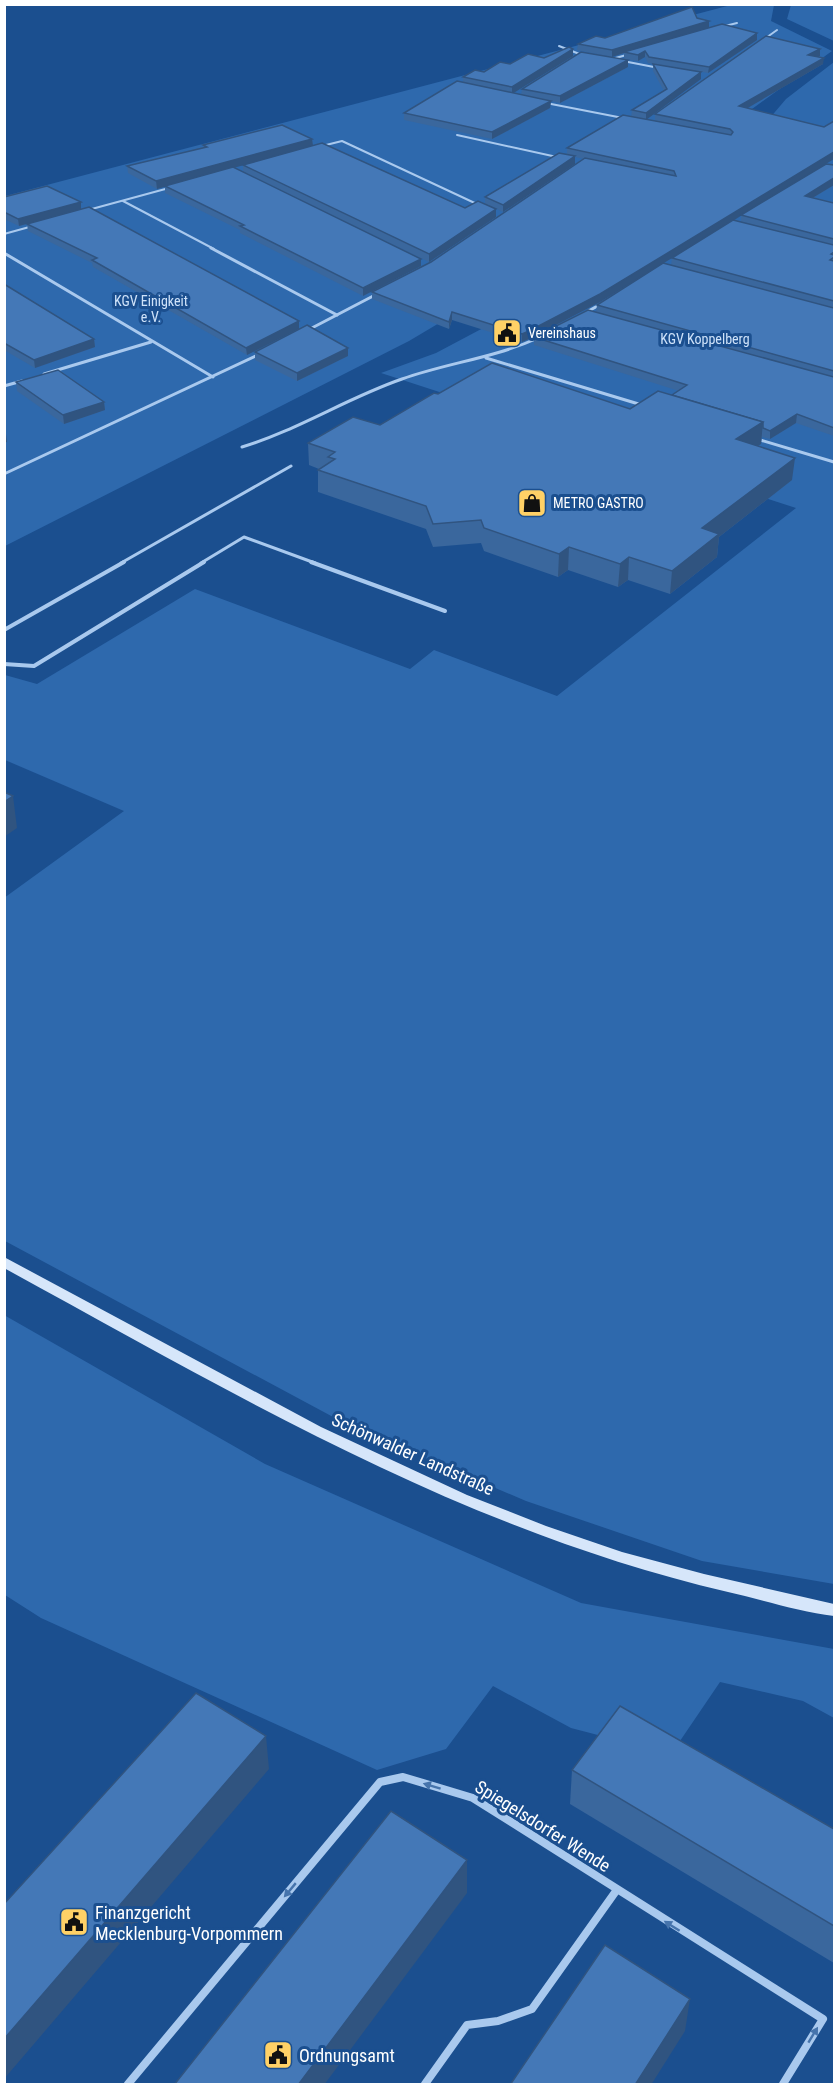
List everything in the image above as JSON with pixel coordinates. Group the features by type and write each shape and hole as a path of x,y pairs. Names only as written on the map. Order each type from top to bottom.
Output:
{"main road":[{"name":"Schönwalder Landstraße","path":"4,1262 321,1434 434,1487 618,1557 712,1583 834,1610"}],"street":[{"name":"Spiegelsdorfer Wende","path":"128,2085 380,1782 403,1777 473,1798 616,1891 823,2019 783,2085"},
{"name":"Spiegelsdorfer Wende","path":"425,2085 467,2025 498,2021 532,2009 616,1891"}],"lane":[{"path":"714,29 737,22"},
{"path":"758,44 777,30"},
{"path":"559,46 580,55 590,56"},
{"path":"635,52 612,59 666,69"},
{"path":"570,61 580,55"},
{"path":"537,101 625,119"},
{"path":"458,135 560,158"},
{"path":"320,147 342,141 482,206"},
{"path":"80,213 178,185"},
{"path":"123,201 337,315"},
{"path":"4,234 37,225"},
{"path":"4,252 213,377"},
{"path":"306,330 378,293"},
{"path":"576,318 605,302"},
{"path":"585,314 597,317"},
{"path":"242,447 275,438 401,380 485,358 539,338"},
{"path":"39,376 152,342"},
{"path":"4,474 265,351"},
{"path":"485,358 643,405"},
{"path":"4,386 27,380"},
{"path":"756,438 834,462"},
{"path":"4,630 291,466"},
{"path":"4,664 34,666 244,537 445,611"}],"green space":[{"name":"KGV Einigkeit e.V.","path":"731,5 774,5 771,21 832,51 537,265 409,341 5,546 5,196"},
{"path":"791,5 834,5 834,41 787,19"},
{"name":"KGV Koppelberg","path":"834,62 834,1584 702,1561 526,1501 348,1425 5,1241 4,898 124,811 5,760 5,675 37,684 195,589 410,669 434,650 557,696 796,508 381,373 436,353 540,298 746,146 786,99"},
{"path":"4,1315 265,1464 581,1603 834,1649 834,1718 803,1701 720,1682 663,1766 617,1740 571,1728 493,1686 446,1749 377,1770 41,1618 5,1595"}],"building":[{"path":"692,7 697,18 709,21 612,50 578,44 596,36 605,38"},
{"path":"722,24 757,33 709,67 649,57 645,51 638,55 624,52"},
{"path":"766,36 820,49 808,55 824,58 739,106 824,127 834,121 834,152 600,294 522,334 452,312 449,322 372,292 431,262 585,158 676,176 674,171 567,148 623,115 731,135 733,132 730,129 655,114"},
{"path":"569,47 573,49 512,87 463,77 475,70 484,72 500,62 510,64 528,54 544,58"},
{"path":"581,52 628,60 560,96 522,89"},
{"path":"653,64 701,72 646,113 632,110 667,89"},
{"path":"457,81 551,101 492,132 404,113"},
{"path":"282,125 312,139 156,181 127,166 207,147 203,145"},
{"path":"322,143 465,208 478,201 496,209 429,254 243,165"},
{"path":"559,153 575,156 503,205 485,197"},
{"path":"826,164 834,165 834,178 805,196 834,203 834,239 741,215"},
{"path":"233,167 421,259 363,288 165,186"},
{"path":"47,186 81,202 18,219 4,212 4,197"},
{"path":"89,207 299,321 246,348 92,260 97,258 27,224"},
{"path":"733,220 834,245 834,252 831,254 834,257 830,260 834,261 834,301 672,258"},
{"path":"663,263 834,308 834,371 597,305"},
{"path":"4,284 94,339 34,360 4,343"},
{"path":"588,310 834,377 834,428 797,414 770,431 763,428 763,422 672,395 687,385 534,337"},
{"path":"307,325 348,348 297,373 255,352"},
{"path":"492,363 630,409 658,391 763,422 736,439 795,458 702,528 719,534 672,571 629,557 620,564 569,547 559,554 484,528 481,520 433,524 426,506 318,470 335,459 328,457 335,452 308,443 353,417 380,425 434,393 438,394"},
{"path":"58,370 104,402 63,415 16,382"},
{"path":"4,792 13,796 4,802"},
{"path":"196,1693 266,1736 4,2039 4,1904"},
{"path":"620,1706 834,1829 834,1926 572,1770"},
{"path":"391,1811 467,1860 298,2085 174,2085"},
{"path":"605,1945 690,1999 635,2085 510,2085"}],"place":[{"name":"Vereinshaus","path":"507,333"},
{"name":"METRO GASTRO","path":"532,503"},
{"name":"Finanzgericht Mecklenburg-Vorpommern","path":"74,1922"},
{"name":"Ordnungsamt","path":"278,2055"}]}
